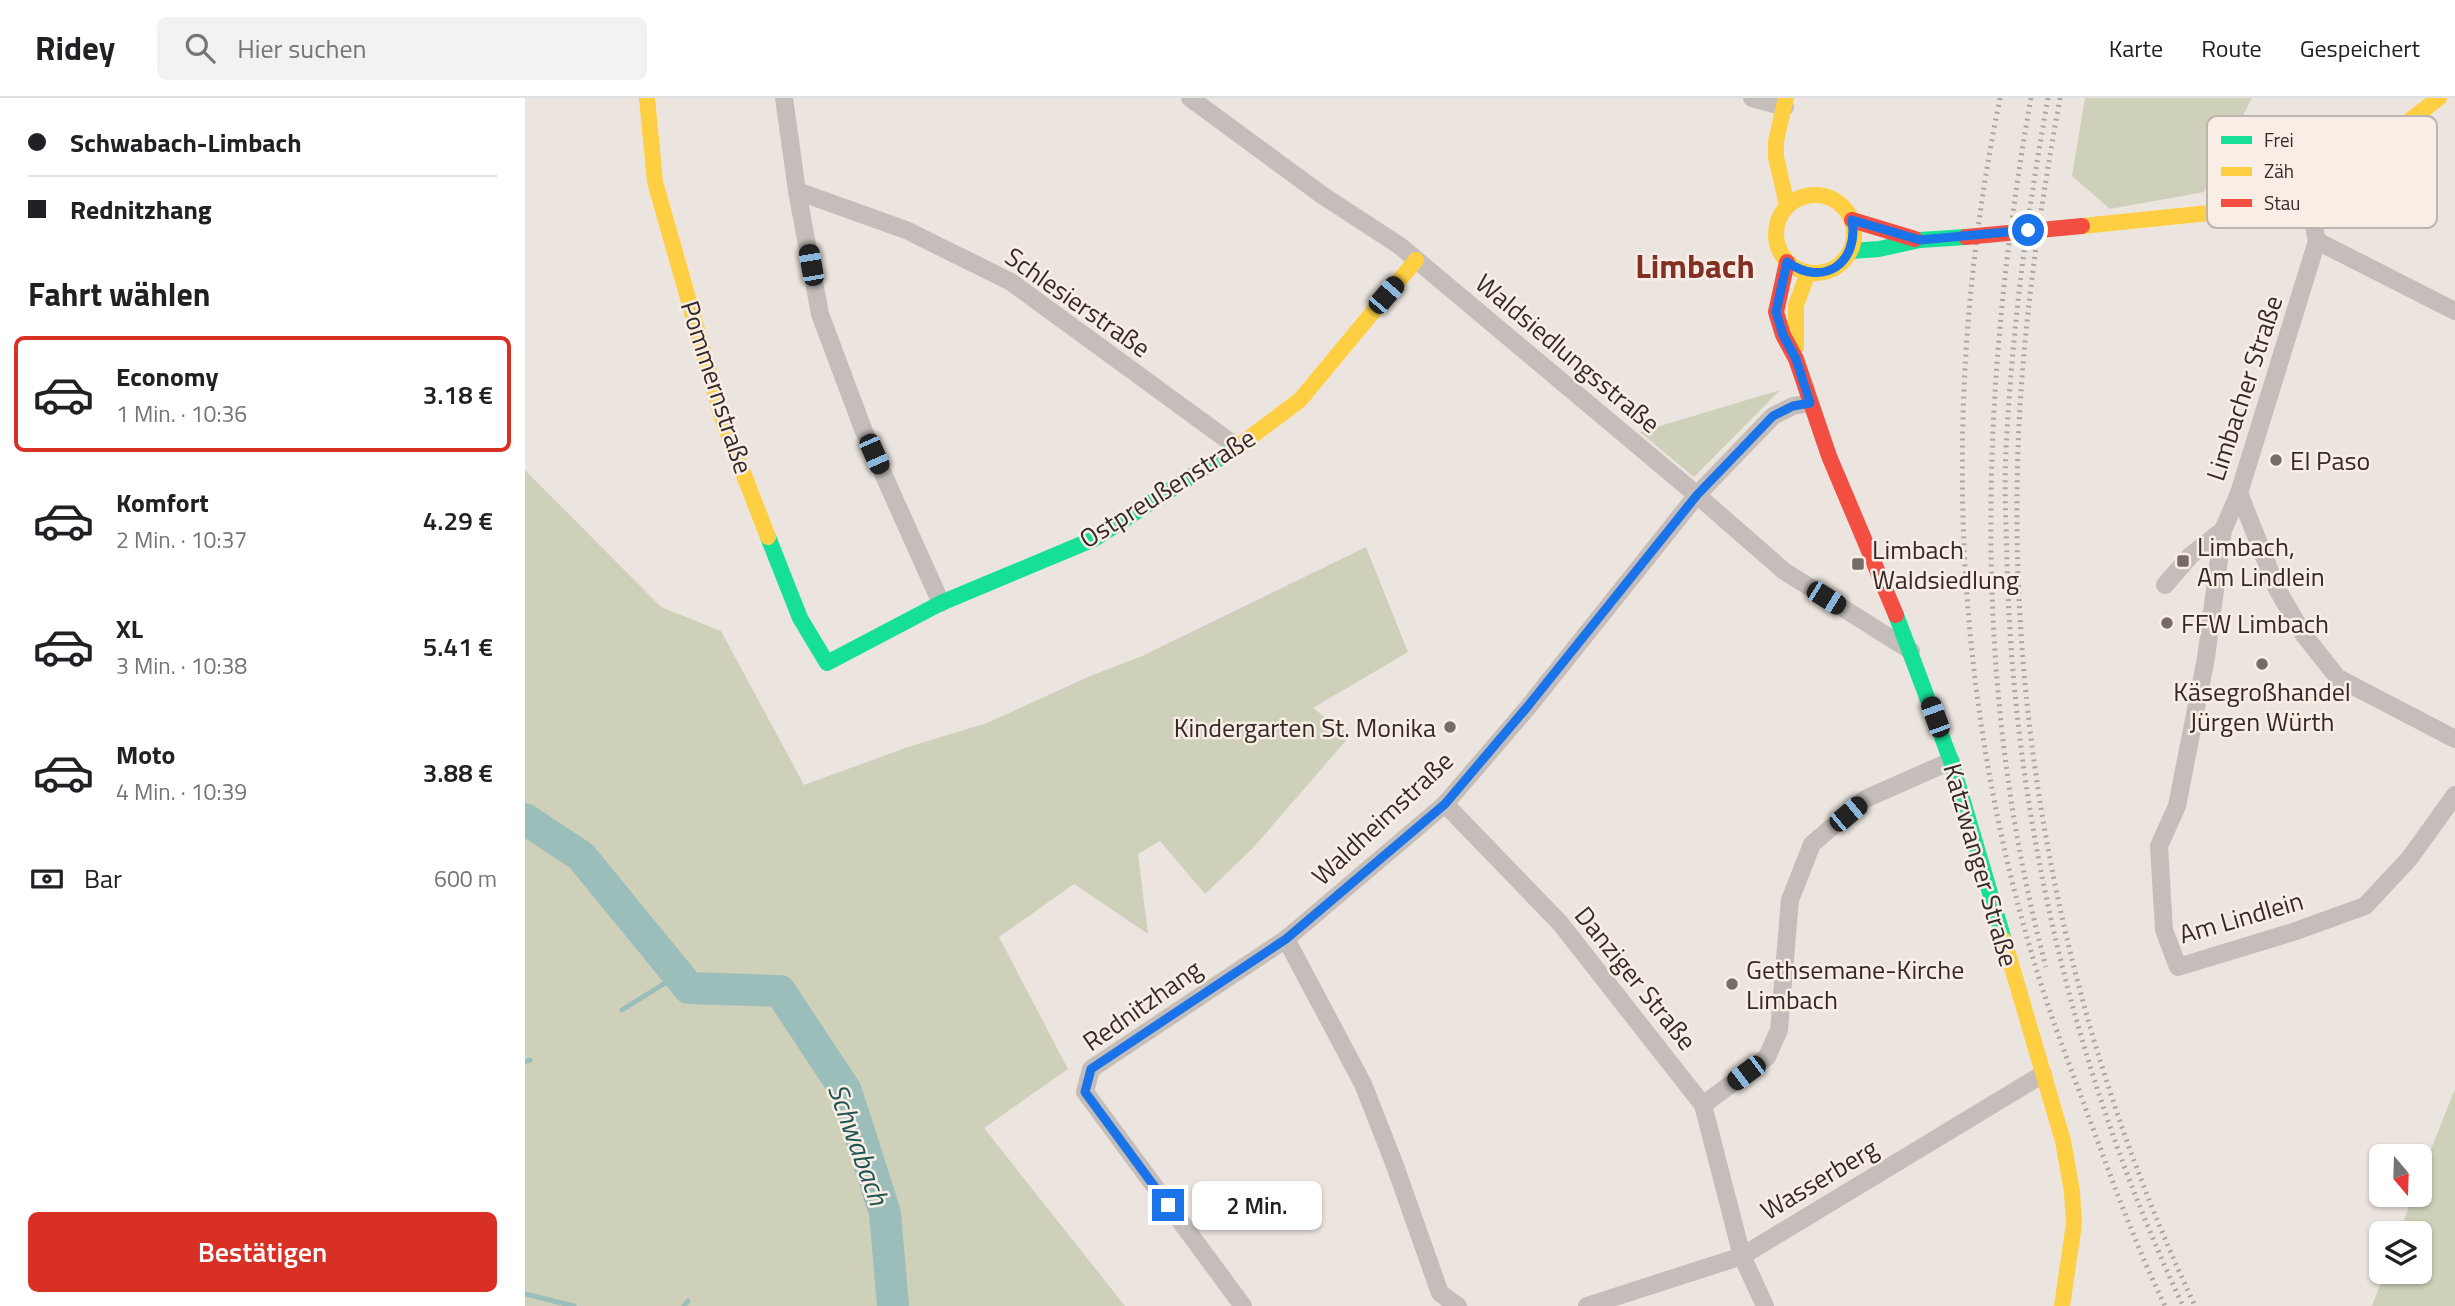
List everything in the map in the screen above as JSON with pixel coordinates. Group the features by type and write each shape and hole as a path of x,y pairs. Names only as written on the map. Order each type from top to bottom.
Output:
{"main road":[{"name":"Pommernstraße","path":"647,98 655,182 723,421 800,618 827,663"},
{"path":"2415,116 2439,98"},
{"path":"1785,108 1792,154"},
{"path":"1785,108 1776,141 1776,157 1787,205"},
{"path":"1801,177 1813,194"},
{"path":"1813,194 1829,197 1843,206 1852,220 1854,236 1851,251 1840,264 1825,272 1808,272 1787,262 1779,251 1775,235 1778,219 1787,205 1813,194"},
{"path":"1851,251 1879,249 1920,240 2207,212"},
{"path":"1852,220 1920,240"},
{"name":"Ostpreußenstraße","path":"827,663 941,603 1094,539 1237,447 1300,400 1416,260"},
{"name":"Katzwanger Straße","path":"1787,262 1776,312 1783,335 1796,359 1829,456 1910,651 1951,761 2063,1141 2073,1192 2074,1224 2062,1306"},
{"name":"Katzwanger Straße","path":"1796,359 1796,305 1808,272"}],"street":[{"path":"784,98 797,191 820,314 863,429 941,603"},
{"name":"Waldsiedlungsstraße","path":"1190,98 1322,195 1400,246 1784,571 1910,651"},
{"path":"1752,98 1785,108"},
{"name":"Schlesierstraße","path":"797,191 906,230 1011,282 1237,447"},
{"path":"2315,228 2318,241 2455,311"},
{"name":"Limbacher Straße","path":"2224,530 2239,493 2318,241"},
{"name":"Waldheimstraße","path":"1286,939 1445,804 1528,706 1697,495 1773,416 1793,406 1810,403"},
{"path":"2239,493 2277,589 2304,635 2338,678 2455,739"},
{"path":"2165,584 2190,556 2224,530"},
{"name":"Am Lindlein","path":"2224,530 2206,659 2177,806 2159,846 2164,930 2178,967 2294,932 2365,906 2409,859 2455,795"},
{"path":"1703,1105 1767,1057 1779,1030 1790,900 1812,844 1865,800 1951,761"},
{"name":"Danziger Straße","path":"1445,804 1560,923 1703,1105 1742,1256 1765,1306"},
{"path":"1286,939 1363,1084 1440,1293 1458,1306"},
{"name":"Rednitzhang","path":"1243,1306 1085,1092 1091,1069 1286,939"},
{"name":"Wasserberg","path":"1587,1306 1611,1302 1742,1256 2043,1074"}],"green space":[{"path":"2085,98 2252,98 2243,116 2207,116 2207,186 2204,192 2110,209 2072,176"},
{"path":"1780,390 1694,477 1640,432"},
{"path":"525,470 661,607 721,631 804,785 908,747 987,723 1088,677 1142,656 1366,547 1408,652 1313,708 1350,736 1253,848 1205,894 1160,841 1138,854 1148,934 1074,884 999,937 1068,1069 984,1128 1125,1306 525,1306"},
{"path":"2455,1089 2455,1306 2372,1306 2380,1284 2432,1284 2432,1221 2404,1221 2408,1208 2433,1208 2433,1144"}],"waterway":[{"name":"Schwabach","path":"525,819 581,856 689,988 780,991 846,1091 885,1213 893,1306"},
{"path":"622,1010 678,975"},
{"path":"525,1062 530,1060"},
{"path":"525,1294 574,1306"},
{"path":"684,1306 688,1301"}],"railway":[{"path":"2000,98 1981,207 1969,316 1963,426 1964,536 1971,645 1986,754 2007,862 2036,968 2115,1188 2165,1306"},
{"path":"2031,98 2001,315 1993,424 1991,534 1994,643 2004,752 2021,860 2046,967"},
{"path":"2048,98 2021,273 2005,463 2012,657 2022,753 2056,942 2081,1036 2110,1128 2144,1218 2183,1306"},
{"path":"2060,98 2033,273 2020,406 2018,560 2024,670 2037,780 2056,888 2081,996 2113,1101 2151,1205 2195,1306"}],"traffic: fast":[{"path":"1851,251 1879,249 1920,240 1966,237"},
{"path":"768,537 800,618 827,663 941,603 1094,539 1240,445"},
{"path":"1896,615 1951,761 2004,940"}],"traffic: slow":[{"path":"647,98 655,182 723,421 768,537"},
{"path":"1786,98 1776,141 1776,157 1787,205"},
{"path":"2415,116 2439,98"},
{"path":"1815,195 1830,198 1843,206 1851,219 1854,234 1851,249 1843,262 1830,270 1815,273 1800,270 1787,262 1779,249 1776,234 1779,219 1787,206 1800,198 1815,195"},
{"path":"2082,226 2207,213"},
{"path":"1240,445 1300,400 1416,260"},
{"path":"1796,347 1796,305 1808,273"},
{"path":"2004,940 2063,1141 2072,1192 2074,1224 2062,1306"}],"traffic: jam":[{"path":"1852,220 1915,239"},
{"path":"1966,237 2082,226"},
{"path":"1787,262 1776,312 1783,335 1796,359 1829,456 1896,615"}],"place":[{"name":"El Paso","path":"2276,460"},
{"name":"Limbach, Am Lindlein","path":"2183,561"},
{"name":"Limbach Waldsiedlung","path":"1858,564"},
{"name":"FFW Limbach","path":"2167,623"},
{"name":"Käsegroßhandel Jürgen Würth","path":"2262,664"},
{"name":"Kindergarten St. Monika","path":"1450,727"},
{"name":"Gethsemane-Kirche Limbach","path":"1732,984"}],"district":[{"name":"Limbach","path":"1695,266"}],"route":[{"path":"1168,1205 1085,1092 1091,1069 1286,939 1445,804 1528,706 1697,495 1773,416 1793,406 1810,403 1796,359 1783,335 1776,312 1787,262 1808,272 1825,272 1840,264 1851,251 1854,236 1852,220 1920,240 2028,230"}]}
